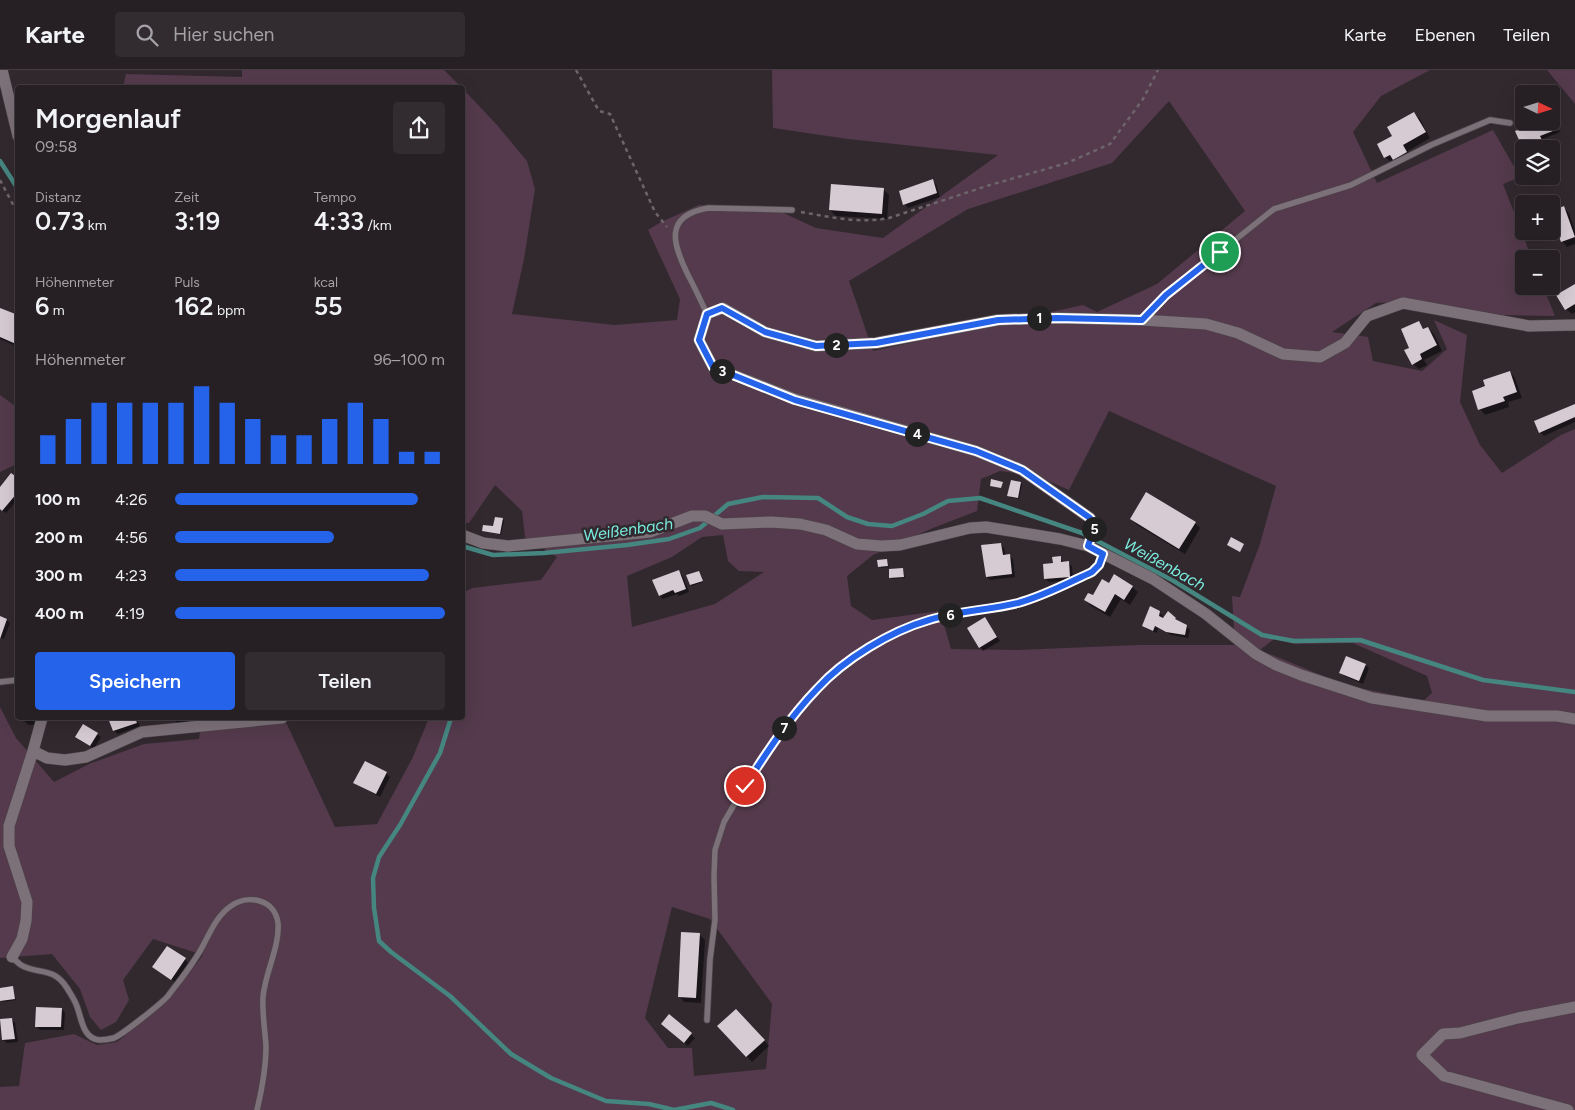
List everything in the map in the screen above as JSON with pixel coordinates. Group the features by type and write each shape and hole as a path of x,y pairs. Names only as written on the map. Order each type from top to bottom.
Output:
{"street":[{"path":"2,70 15,124"},
{"path":"1088,544 1094,529 1094,522 1022,470 976,451 795,400 713,367 699,340 707,314 722,308 765,332 816,346 876,343 998,320 1057,318 1206,324 1238,333 1283,354 1320,356 1345,343 1367,316 1403,303 1529,326 1574,325"},
{"path":"465,536 483,543 508,546 650,532 692,516 705,516 722,524 771,522 800,524 826,530 858,544 881,546 900,545 970,528 986,527 1060,539 1088,544 1103,554 1153,579 1206,614 1256,654 1301,676 1372,698 1487,716 1557,716 1575,719"},
{"path":"12,957 22,939 26,921 27,902 9,846 9,826 41,720"},
{"path":"33,751 47,758 65,760 86,757 142,732 262,720"},
{"path":"1568,1110 1444,1076 1422,1055 1443,1034 1460,1033 1518,1018 1575,1007"}],"lane":[{"path":"1142,320 1166,295 1274,210 1351,185 1431,145 1490,120 1510,123"},
{"path":"707,314 678,255 674,235 679,222 686,214 708,208 792,210"},
{"path":"707,1020 710,959 715,920 715,850 724,822 745,786 782,731 818,688 859,655 903,629 931,619 1017,603 1036,597 1092,572 1099,565 1103,554"},
{"path":"0,682 15,680"},
{"path":"12,957 22,965 48,971 58,977 66,986 76,1005 84,1030 90,1038 101,1040 115,1037 167,996 195,959 215,923 230,906 243,900 265,902 273,909 278,922 276,942 267,974 263,998 266,1048 263,1083 257,1110"}],"path":[{"path":"576,70 599,111 610,114 655,212 674,235"},
{"path":"792,210 838,219 874,221 1067,163 1110,144 1142,99 1158,70"},
{"path":"0,180 15,208"}],"shaded area":[{"path":"242,70 444,70 459,85 123,85 126,74 242,77"},
{"path":"772,70 1430,70 1381,96 1353,132 1377,183 1493,130 1515,168 1515,179 1503,184 1515,215 1515,240 1525,240 1529,250 1515,250 1515,295 1547,295 1555,316 1502,315 1420,301 1376,303 1332,332 1368,337 1373,361 1422,371 1447,349 1434,320 1467,335 1460,402 1480,445 1502,473 1561,435 1575,429 1575,1110 0,1110 0,1087 19,1086 25,1043 74,1034 97,1045 117,1042 167,1002 203,955 153,939 123,980 129,1000 116,1022 101,1030 90,1017 80,989 52,954 0,958 0,707 16,738 54,782 89,764 144,744 199,739 202,720 285,720 335,827 377,824 412,759 428,720 465,720 465,592 472,588 541,580 557,557 525,537 522,511 495,485 469,523 465,523 465,91 527,161 535,189 524,259 512,314 615,325 677,320 680,299 648,230 661,222 699,205 775,209 816,228 883,238 998,155 848,139 773,128","holes":["1169,101 1245,211 1157,284 1097,312 1083,305 873,351 849,281 968,209 1112,163","1109,411 1276,486 1260,544 1240,597 1232,596 1235,645 1138,645 1017,650 951,649 940,611 872,620 851,606 847,576 873,555 977,511 981,479 1000,471 1037,476 1069,490","723,535 728,561 739,571 764,572 715,604 632,627 627,576 672,557 702,537","1274,639 1295,644 1353,643 1427,676 1432,693 1423,701 1345,685 1260,650","672,907 710,919 772,1004 766,1069 694,1076 692,1048 668,1048 645,1018"]},
{"path":"1547,70 1575,70 1575,104 1560,85"},
{"path":"0,395 15,406 15,465 0,472"}],"building":[{"path":"1414,112 1426,132 1403,145 1407,152 1393,160 1390,155 1384,158 1377,144 1392,136 1387,127"},
{"path":"1555,130 1540,136 1542,140 1519,140 1515,131"},
{"path":"933,179 937,193 903,205 899,191"},
{"path":"831,184 884,188 882,214 829,210"},
{"path":"1564,206 1575,237 1561,242 1560,208"},
{"path":"1575,284 1575,304 1565,310 1556,295 1560,295 1560,293"},
{"path":"0,308 15,314 15,344 0,337"},
{"path":"1419,321 1423,329 1428,327 1437,345 1420,354 1422,359 1412,365 1404,350 1409,348 1401,329"},
{"path":"1510,371 1517,392 1503,397 1505,401 1478,410 1472,391 1485,386 1483,380"},
{"path":"1575,404 1575,417 1539,433 1534,421"},
{"path":"11,473 15,476 15,496 2,511 0,509 0,487"},
{"path":"991,479 1003,482 1001,488 990,486"},
{"path":"1011,480 1021,482 1018,498 1007,496"},
{"path":"1146,492 1196,522 1179,549 1130,519"},
{"path":"495,517 503,518 500,534 482,531 483,525 493,526"},
{"path":"1231,537 1244,544 1240,552 1227,545"},
{"path":"1001,543 1003,555 1010,554 1012,574 986,577 981,545"},
{"path":"1061,556 1061,562 1069,561 1070,577 1044,579 1043,564 1053,563 1052,557"},
{"path":"887,559 888,566 878,567 877,560"},
{"path":"903,568 904,577 889,578 889,569"},
{"path":"679,570 686,589 675,593 673,590 659,596 652,580"},
{"path":"699,571 703,581 690,585 686,575"},
{"path":"1114,574 1133,586 1124,600 1115,594 1105,612 1084,600 1088,593 1093,595 1102,579 1109,583"},
{"path":"1150,606 1160,611 1159,616 1163,618 1168,611 1175,619 1187,625 1185,635 1166,632 1155,626 1153,631 1142,626"},
{"path":"0,616 7,619 0,639"},
{"path":"985,617 997,637 979,648 967,628"},
{"path":"1346,656 1366,664 1359,681 1339,673"},
{"path":"109,720 136,720 137,723 113,731"},
{"path":"83,724 98,733 90,746 75,737"},
{"path":"365,761 387,772 376,794 353,783"},
{"path":"681,932 700,933 696,998 678,997"},
{"path":"167,946 186,958 171,980 152,967"},
{"path":"13,986 15,999 0,1001 0,988"},
{"path":"36,1007 62,1008 61,1027 35,1027"},
{"path":"736,1009 765,1040 746,1057 717,1026"},
{"path":"669,1014 692,1033 684,1043 661,1024"},
{"path":"12,1018 15,1039 2,1040 0,1019"}],"waterway":[{"name":"Weißenbach","path":"0,161 15,184"},
{"name":"Weißenbach","path":"465,547 493,555 544,553 669,539 700,528 728,504 763,497 818,498 847,517 868,524 892,526 923,514 948,501 980,498 1082,533 1172,580 1262,635 1294,641 1360,640 1483,680 1575,692"},
{"path":"450,720 440,753 400,825 379,857 373,878 374,908 379,941 450,996 511,1054 551,1078 606,1101 649,1104 674,1110 711,1103 733,1110"}],"route":[{"path":"745,786 782,731 818,688 859,655 903,629 931,619 1017,603 1036,597 1092,572 1099,565 1103,554 1088,546 1094,529 1094,522 1022,470 976,451 795,400 713,367 699,340 707,314 722,308 765,332 816,346 876,343 998,320 1057,318 1142,320 1166,295 1220,252"}]}
